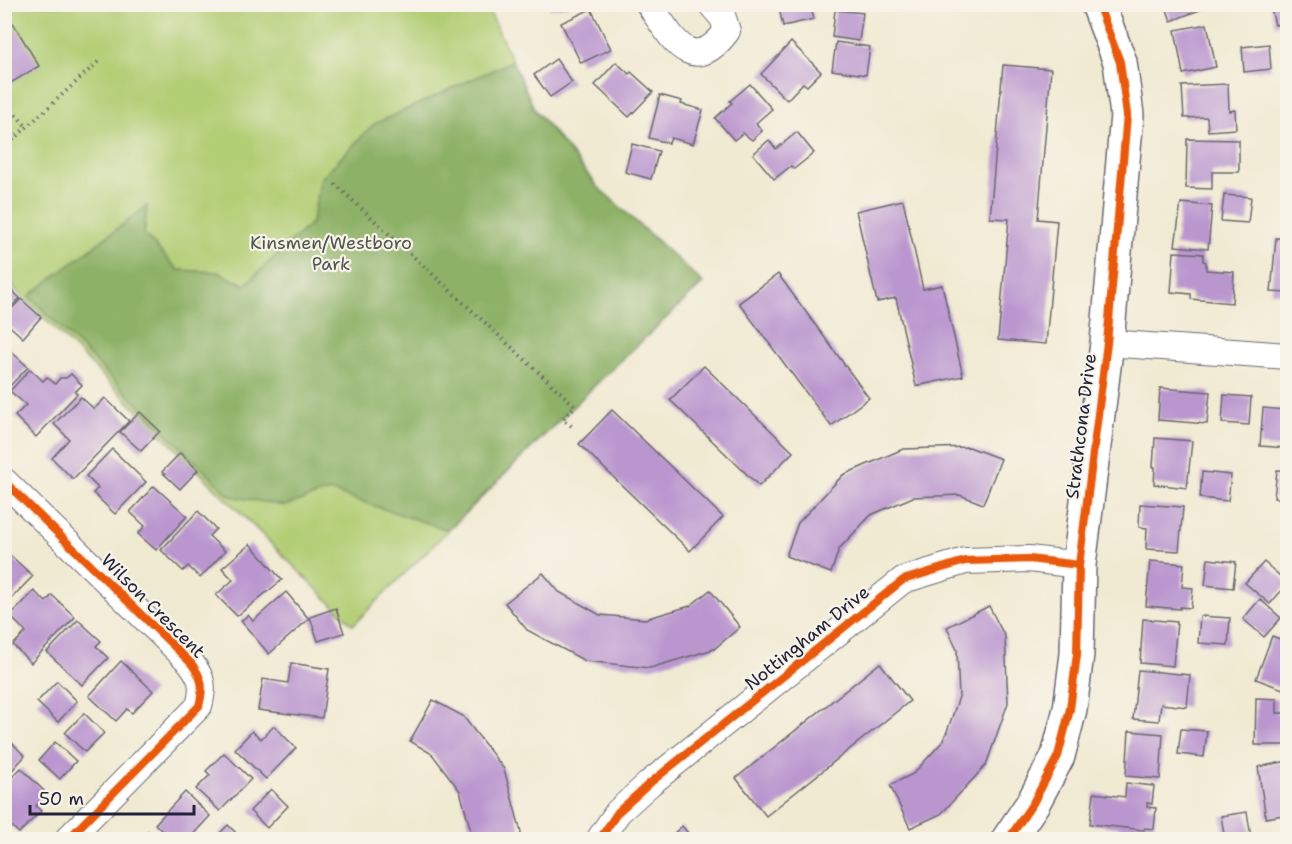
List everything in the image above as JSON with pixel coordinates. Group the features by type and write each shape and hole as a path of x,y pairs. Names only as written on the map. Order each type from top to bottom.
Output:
{"street":[{"path":"649,4 676,42 686,51 701,53 716,45 727,31 723,18 711,4"},
{"name":"Strathcona Drive","path":"1008,840 1033,803 1058,756 1070,709 1077,654 1079,565 1107,343 1127,115 1120,62 1098,4"},
{"path":"1107,343 1287,356"},
{"name":"Wilson Crescent","path":"4,481 191,663 200,675 203,692 199,706 67,840"},
{"name":"Nottingham Drive","path":"599,840 618,812 650,783 903,580 965,561 1029,559 1079,565"}],"path":[{"path":"4,148 99,61"},
{"path":"4,101 27,127"},
{"path":"335,184 575,406 563,419 574,428"}],"green space":[{"name":"Kinsmen/Westboro Park","path":"486,4 535,110 598,187 703,283 591,389 353,625 5,279 5,5"},
{"path":"512,61 535,110 598,187 703,283 448,530 329,491 285,506 230,496 29,296 147,206 144,234 178,270 218,272 245,285 312,222 321,178 374,124"}],"building":[{"path":"549,4 570,4 570,6 550,9"},
{"path":"778,4 810,4 814,19 783,26"},
{"path":"1165,4 1204,4 1205,8 1171,21"},
{"path":"1270,4 1288,4 1288,22 1275,25"},
{"path":"591,9 611,49 581,63 561,23"},
{"path":"835,10 863,13 859,41 832,37"},
{"path":"13,23 39,66 4,87 4,28"},
{"path":"1207,24 1216,67 1183,74 1175,30"},
{"path":"791,42 821,72 807,86 803,83 787,100 761,74"},
{"path":"836,42 870,47 866,75 832,70"},
{"path":"1269,44 1271,69 1244,72 1242,47"},
{"path":"556,59 572,82 550,97 534,75"},
{"path":"616,62 653,92 629,117 595,85"},
{"path":"1003,65 1051,69 1038,219 1057,221 1046,344 998,340 1009,219 990,218"},
{"path":"750,84 772,109 756,123 762,131 752,140 743,133 734,140 715,118"},
{"path":"1228,84 1229,111 1235,110 1236,129 1208,131 1207,117 1184,118 1182,86"},
{"path":"660,95 703,110 693,144 671,138 669,143 649,138"},
{"path":"797,132 814,153 794,169 791,166 774,179 753,154 769,140 776,149"},
{"path":"1187,139 1239,140 1239,172 1212,172 1212,189 1186,188"},
{"path":"632,144 659,151 651,179 625,172"},
{"path":"1224,195 1251,197 1248,223 1221,221"},
{"path":"903,200 923,289 942,285 963,376 916,386 896,298 877,302 856,211"},
{"path":"1181,203 1212,206 1208,249 1175,246"},
{"path":"1276,238 1288,239 1288,293 1271,292"},
{"path":"1174,252 1203,254 1206,270 1234,272 1232,303 1191,299 1191,294 1171,292"},
{"path":"778,274 869,398 831,426 739,303"},
{"path":"4,283 20,298 4,314"},
{"path":"21,299 41,317 23,338 4,321 4,317"},
{"path":"4,345 28,367 4,392"},
{"path":"704,366 793,452 759,486 670,400"},
{"path":"30,369 43,381 47,377 55,384 60,378 66,378 71,374 82,385 75,392 77,394 36,437 15,416 26,405 10,391"},
{"path":"1160,388 1210,392 1207,424 1158,420"},
{"path":"1224,395 1251,397 1249,425 1222,423"},
{"path":"81,397 94,409 105,398 129,421 73,479 52,458 69,439 54,424"},
{"path":"1263,408 1288,411 1288,448 1260,446"},
{"path":"612,410 723,517 690,551 579,444"},
{"path":"140,412 160,431 141,451 120,432"},
{"path":"1155,438 1192,441 1187,488 1154,484"},
{"path":"969,447 1001,459 983,504 960,495 913,497 871,515 839,549 831,573 786,556 798,523 843,475 903,449"},
{"path":"112,449 146,482 115,514 93,493 98,488 86,476"},
{"path":"180,453 198,470 180,489 162,472"},
{"path":"1277,470 1288,471 1288,499 1274,498"},
{"path":"1202,472 1231,475 1228,501 1200,498"},
{"path":"154,486 187,516 156,550 138,534 145,526 130,512"},
{"path":"1140,504 1183,507 1179,551 1146,549 1147,528 1139,527"},
{"path":"198,511 216,529 209,536 225,551 200,578 188,566 183,571 161,550"},
{"path":"250,544 282,580 237,616 216,595 233,580 222,568"},
{"path":"11,556 33,576 4,606 4,558 7,560"},
{"path":"1208,559 1236,562 1233,588 1205,585"},
{"path":"1150,561 1184,564 1182,587 1193,588 1191,608 1146,606"},
{"path":"1264,562 1288,583 1270,604 1245,583"},
{"path":"543,573 559,592 600,615 645,619 690,606 710,590 740,627 714,649 650,668 585,661 527,630 505,603"},
{"path":"34,591 46,602 52,595 75,617 31,663 13,645 26,632 10,616"},
{"path":"286,592 309,619 269,654 241,621 248,615 253,621"},
{"path":"1260,599 1281,618 1264,637 1243,619"},
{"path":"989,606 1005,637 1008,703 986,765 941,814 910,828 890,785 913,774 944,740 959,697 957,650 947,627"},
{"path":"336,608 344,633 318,641 310,617"},
{"path":"1200,616 1230,618 1228,645 1198,643"},
{"path":"1143,619 1177,622 1173,666 1140,663"},
{"path":"78,620 101,641 96,646 108,658 82,685 47,652"},
{"path":"1272,636 1288,642 1288,691 1256,679"},
{"path":"121,661 153,691 132,713 127,709 116,721 89,696"},
{"path":"291,663 329,669 322,718 258,710 263,679 288,683"},
{"path":"880,663 910,701 766,816 736,778"},
{"path":"1138,670 1190,675 1187,707 1161,704 1159,721 1133,719"},
{"path":"57,681 77,701 58,722 37,702"},
{"path":"1256,698 1277,699 1277,713 1288,713 1288,745 1255,745"},
{"path":"433,700 463,716 504,769 521,832 520,840 472,840 460,791 432,754 410,741"},
{"path":"84,713 104,733 85,752 65,733"},
{"path":"274,726 296,748 266,779 235,749 252,731 261,739"},
{"path":"1181,729 1207,731 1204,757 1178,754"},
{"path":"1129,731 1163,734 1160,779 1126,776"},
{"path":"5,736 25,756 5,778"},
{"path":"55,742 76,761 60,779 39,760"},
{"path":"224,753 251,779 220,811 196,789 210,775 206,771"},
{"path":"1288,761 1288,814 1266,818 1258,767"},
{"path":"21,768 47,794 36,806 41,811 19,833 4,819 4,785"},
{"path":"1126,783 1154,786 1152,804 1147,803 1147,807 1156,808 1154,829 1090,824 1094,793 1125,797"},
{"path":"271,789 288,806 267,828 250,811"},
{"path":"185,792 210,816 188,840 171,840 155,824"},
{"path":"1247,812 1251,837 1225,840 1221,816"},
{"path":"228,825 243,840 213,840"},
{"path":"682,826 694,840 667,840"},
{"path":"148,831 156,840 140,840"}],"cycle path":[{"path":"1008,840 1033,803 1058,756 1070,709 1077,654 1079,565 1107,343 1127,115 1120,62 1098,4"},
{"path":"4,481 191,663 201,683 202,694 199,706 67,840"},
{"path":"599,840 618,812 650,783 903,580 965,561 1029,559 1079,565"}]}
